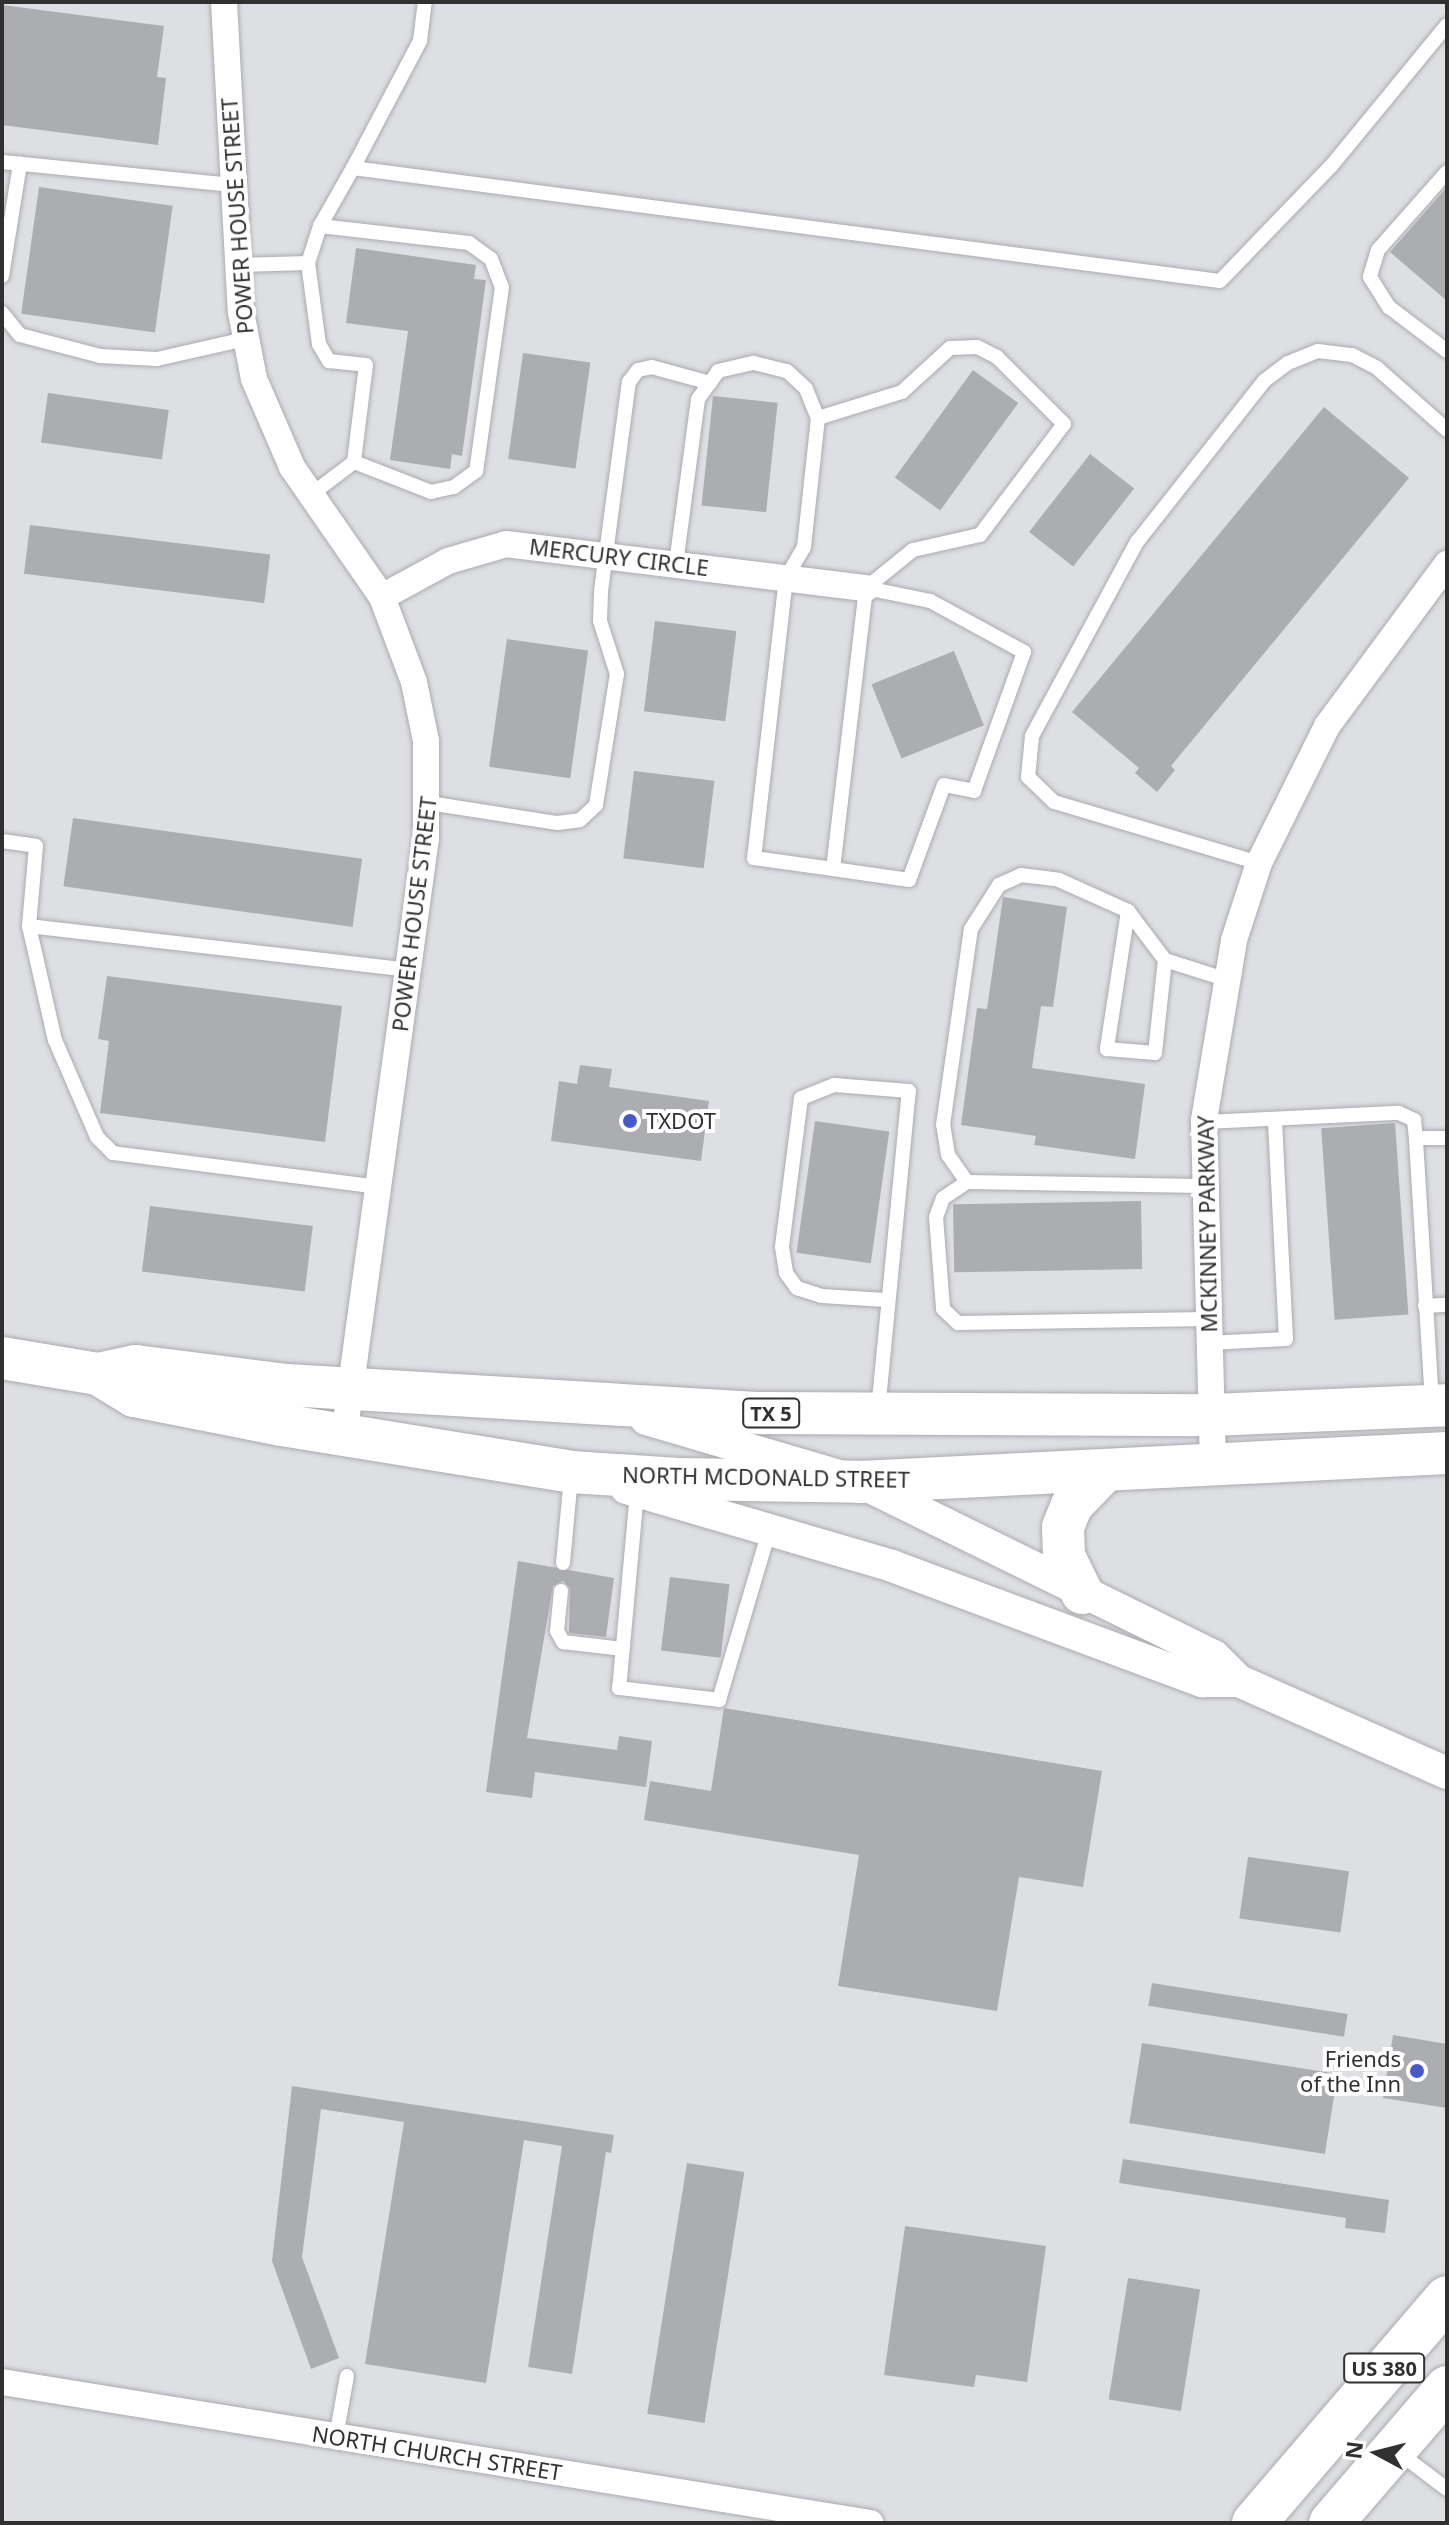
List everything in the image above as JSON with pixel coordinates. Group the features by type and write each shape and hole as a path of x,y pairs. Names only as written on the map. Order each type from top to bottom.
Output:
{"highway":[{"name":"US 380","path":"1254,2523 1447,2298"},
{"name":"US 380","path":"1331,2523 1447,2388"}],"main road":[{"name":"NORTH MCDONALD STREET","path":"2,1358 98,1374 136,1366 350,1390 593,1405 878,1415 1212,1415 1439,1406"},
{"name":"NORTH MCDONALD STREET","path":"98,1374 134,1396 344,1436 571,1472 860,1482 1447,1453"},
{"path":"1082,1593 1064,1556 1063,1527 1072,1505 1104,1472"}],"street":[{"name":"POWER HOUSE STREET","path":"224,2 245,339 263,408 312,494 382,597 414,682 426,741 429,803 409,970 344,1436"},
{"name":"MERCURY CIRCLE","path":"382,597 487,547 526,544 866,588"},
{"name":"MCKINNEY PARKWAY","path":"1213,1466 1202,1186 1205,1122 1225,979 1259,863 1327,726 1447,564"},
{"path":"593,1405 860,1482 1214,1656 1239,1681 1447,1773"},
{"path":"571,1472 770,1528 976,1595 1202,1681 1239,1681"},
{"name":"NORTH CHURCH STREET","path":"2,2382 871,2523"}],"lane":[{"path":"312,494 354,462 366,365 329,361 319,344 308,263 320,226 420,41 425,2"},
{"path":"353,168 1220,281 1332,165 1447,25"},
{"path":"2,162 233,185"},
{"path":"2,276 20,163"},
{"path":"1447,172 1378,250 1370,277 1389,307 1447,351"},
{"path":"320,226 469,243 491,259 502,287 476,471 454,487 431,492 354,462"},
{"path":"238,265 308,263"},
{"path":"2,313 20,335 100,356 157,359 245,339"},
{"path":"818,418 902,392 950,348 977,347 997,357 1064,424 980,535 913,550 866,588 833,869"},
{"path":"1259,863 1054,802 1028,777 1032,736 1137,542 1264,381 1288,363 1318,351 1352,355 1377,368 1447,430"},
{"path":"676,564 698,399 718,371 754,363 787,371 806,389 818,418 804,547 786,578 754,858 909,880 944,785 974,791 1024,652 930,601 866,588"},
{"path":"429,803 557,823 580,820 596,805 617,674 600,621 629,382 638,370 652,367 710,383"},
{"path":"2,841 36,846 29,926 55,1040 97,1137 113,1153 378,1187"},
{"path":"967,1182 948,1155 943,1125 971,929 984,903 999,885 1021,875 1059,880 1128,911 1165,960 1225,979"},
{"path":"1128,911 1107,1049 1155,1053 1165,960"},
{"path":"29,926 409,970"},
{"path":"878,1415 886,1300 909,1091 834,1085 801,1098 782,1247 786,1273 797,1288 821,1296 886,1300"},
{"path":"1205,1122 1407,1114 1416,1138 1425,1306 1439,1406"},
{"path":"1202,1186 967,1182 943,1198 936,1217 943,1309 958,1323 1208,1331 1286,1339 1275,1119"},
{"path":"1416,1138 1447,1138"},
{"path":"1425,1306 1447,1305"},
{"path":"563,1563 571,1472"},
{"path":"637,1491 619,1688 719,1700 770,1528"},
{"path":"561,1591 557,1631 563,1642 623,1649"},
{"path":"336,2437 347,2376"},
{"path":"1394,2449 1447,2489"}],"building":[{"path":"2,5 164,26 157,77 166,78 158,145 2,125"},
{"path":"39,187 173,206 155,333 21,314"},
{"path":"1447,187 1447,301 1390,252"},
{"path":"356,248 476,265 474,279 486,280 462,456 452,454 450,469 390,460 408,331 346,323"},
{"path":"523,353 590,362 575,468 508,459"},
{"path":"973,370 1018,403 940,511 895,478"},
{"path":"48,393 169,410 162,459 41,443"},
{"path":"713,396 778,403 766,512 702,505"},
{"path":"1324,407 1409,478 1171,766 1175,770 1157,792 1135,773 1139,768 1072,712"},
{"path":"1090,454 1134,488 1073,566 1029,532"},
{"path":"30,525 270,554 264,603 24,574"},
{"path":"655,621 736,631 725,721 644,711"},
{"path":"507,639 588,650 570,778 489,767"},
{"path":"954,651 984,725 901,759 871,684"},
{"path":"634,771 714,781 704,868 623,858"},
{"path":"73,818 362,859 353,927 63,886"},
{"path":"1003,897 1067,907 1053,1007 1041,1006 1032,1068 1145,1084 1135,1159 1034,1145 1036,1136 961,1125 977,1008 987,1009"},
{"path":"107,976 342,1006 325,1142 100,1113 109,1041 98,1039"},
{"name":"TXDOT","path":"580,1065 612,1069 609,1087 709,1101 701,1161 551,1141 559,1081 577,1084"},
{"path":"815,1121 889,1131 871,1263 796,1253"},
{"path":"1395,1123 1408,1315 1335,1320 1321,1128"},
{"path":"1141,1201 1142,1269 954,1272 953,1204"},
{"path":"150,1206 313,1226 305,1291 142,1272"},
{"path":"518,1561 614,1578 606,1637 569,1633 570,1588 563,1581 553,1586 527,1738 617,1750 619,1736 652,1741 646,1787 535,1772 532,1798 486,1792"},
{"path":"670,1577 730,1584 721,1658 661,1650"},
{"path":"724,1708 1102,1771 1083,1887 1019,1877 997,2011 838,1986 859,1855 644,1820 650,1781 711,1791"},
{"path":"1248,1857 1349,1871 1340,1933 1239,1918"},
{"path":"1152,1983 1348,2014 1344,2037 1148,2006"},
{"name":"Friends of the Inn","path":"1393,2035 1447,2044 1447,2108 1383,2098"},
{"path":"1142,2043 1338,2074 1325,2154 1129,2123"},
{"path":"292,2086 614,2135 611,2153 606,2152 572,2374 528,2367 562,2146 524,2140 486,2383 365,2364 404,2122 321,2109 302,2257 339,2358 311,2369 272,2261"},
{"path":"1123,2159 1389,2200 1385,2233 1345,2228 1346,2218 1119,2183"},
{"path":"687,2163 744,2172 705,2423 647,2414"},
{"path":"905,2226 1046,2246 1027,2382 976,2375 974,2387 884,2375"},
{"path":"1128,2278 1200,2289 1181,2411 1109,2399"}],"place":[{"name":"TXDOT","path":"630,1121"},
{"name":"Friends of the Inn","path":"1417,2071"}]}
